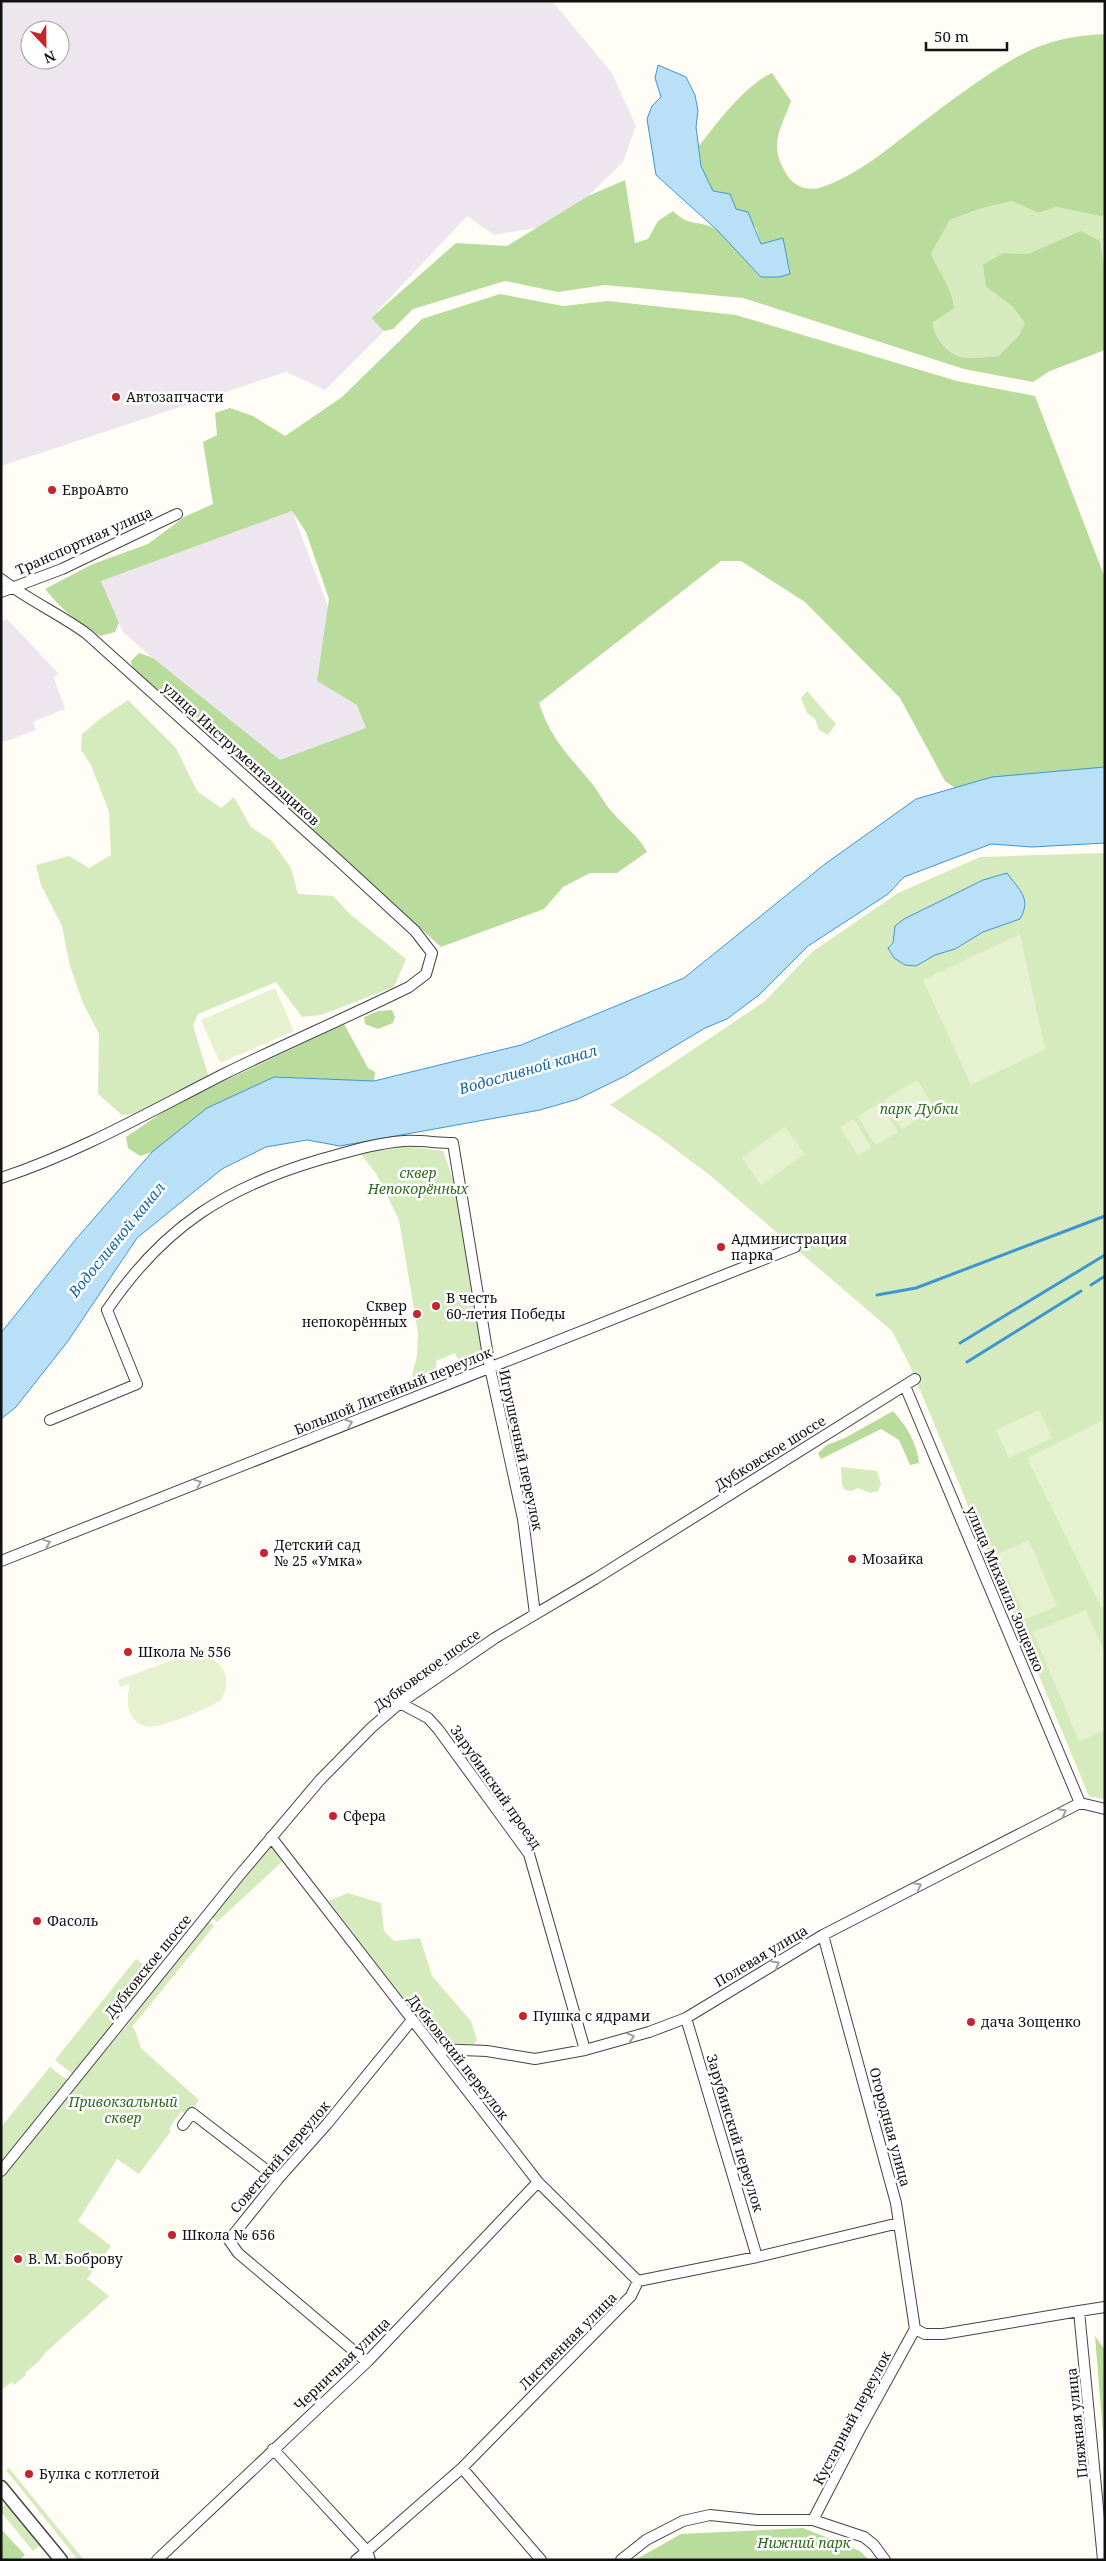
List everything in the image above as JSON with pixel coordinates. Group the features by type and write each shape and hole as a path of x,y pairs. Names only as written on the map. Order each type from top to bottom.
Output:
{"street":[{"name":"Транспортная улица","path":"1,592 62,569 176,514"},
{"name":"улица Инструментальщиков","path":"1,579 12,588 68,620 87,634 415,930 432,953 426,974 409,987 225,1074 125,1126 29,1169 1,1178"},
{"name":"Игрушечный переулок","path":"50,1420 136,1384 108,1310 130,1276 153,1251 211,1206 238,1189 287,1169 351,1151 404,1141 453,1143 490,1368 523,1519 534,1614"},
{"name":"Большой Литейный переулок","path":"1,1561 795,1247"},
{"name":"Дубковское шоссе","path":"1,2171 271,1838 344,1755 400,1704 447,1669 534,1614 915,1380"},
{"name":"улица Михаила Зощенко","path":"905,1386 1080,1803"},
{"name":"Зарубинский проезд","path":"400,1704 428,1718 438,1729 529,1854 585,2050"},
{"path":"1080,1803 1105,1809"},
{"name":"Полевая улица","path":"436,2049 487,2051 535,2059 585,2050 649,2032 686,2018 823,1935 1080,1803"},
{"name":"Дубковский переулок","path":"271,1838 538,2182 638,2281"},
{"name":"Огородная улица","path":"823,1935 853,2040 900,2223 915,2329"},
{"name":"Зарубинский переулок","path":"686,2018 757,2257"},
{"name":"Советский переулок","path":"367,2362 238,2253 229,2240 412,2020"},
{"path":"183,2126 192,2113 278,2179"},
{"name":"Черничная улица","path":"158,2560 367,2362 538,2182"},
{"path":"638,2281 757,2257 900,2223"},
{"name":"Лиственная улица","path":"356,2560 368,2555 462,2468 631,2296 638,2281"},
{"path":"915,2329 925,2334 943,2334 1105,2307"},
{"name":"Пляжная улица","path":"1079,2311 1103,2560"},
{"name":"Кустарный переулок","path":"813,2520 915,2329"},
{"path":"273,2449 368,2555"},
{"path":"462,2468 541,2560"},
{"path":"1,2487 61,2560"},
{"path":"621,2560 646,2540 683,2521 710,2515 756,2520 813,2520 864,2537 874,2545 885,2560"}],"shaded area":[{"path":"1,1 552,1 612,73 636,126 623,162 588,196 541,227 494,235 467,216 371,318 384,331 325,390 286,372 1,466"},
{"path":"292,511 376,734 280,770 122,631 101,581"},
{"path":"7,619 58,673 54,678 65,709 33,722 36,730 1,743 1,622"}],"green space":[{"path":"1105,34 1105,217 1056,207 1038,213 1012,201 979,209 950,220 931,254 951,294 954,308 933,323 936,334 947,349 957,356 976,358 998,356 1019,335 1025,323 1012,306 986,287 983,265 1003,253 1028,254 1081,231 1100,241 1105,275 1105,350 1050,371 1033,382 964,369 743,298 605,285 558,292 505,281 413,309 393,329 384,331 371,318 456,243 507,246 588,196 625,180 635,243 648,239 658,221 673,211 685,220 712,227 718,231 761,277 790,274 783,238 761,244 756,228 736,209 730,194 713,191 701,166 699,146 732,105 752,86 772,73 791,101 778,138 778,155 787,175 793,182 805,188 814,189 831,184 865,165 959,95 1026,52 1058,40"},
{"path":"1012,201 1038,213 1056,207 1105,217 1105,275 1048,247 1028,254 1003,253 986,287 1012,306 1026,323 1019,335 998,356 972,358 958,356 943,345 934,329 933,324 954,307 948,287 931,254 950,220 979,209"},
{"path":"500,294 563,306 608,301 736,315 957,381 1035,396 1105,578 1105,767 992,777 955,788 945,781 900,698 805,602 741,561 721,561 539,703 548,726 573,762 647,852 617,873 590,873 563,887 544,909 441,947 132,668 131,661 139,653 153,658 280,760 366,728 357,705 317,681 329,599 306,532 292,511 101,581 119,623 115,632 100,636 70,615 45,589 93,564 148,544 184,517 213,504 203,442 217,435 215,413 230,408 253,416 285,436 342,397 422,319"},
{"path":"807,691 836,724 828,735 819,730 815,719 807,713 801,698"},
{"path":"128,700 176,748 197,791 221,808 234,797 251,827 272,841 291,868 298,894 333,896 352,916 406,959 394,987 321,1015 302,1017 276,982 198,1014 193,1026 209,1077 144,1113 122,1115 98,1094 99,1034 83,1003 70,966 62,926 41,885 36,865 69,856 89,868 111,855 109,812 91,765 81,750 82,734"},
{"name":"парк Дубки","path":"1105,853 1105,1800 1089,1796 910,1366 892,1331 711,1176 659,1137 610,1105 764,1002 812,952 898,893 980,857"},
{"path":"1020,934 1045,1049 971,1085 923,980"},
{"path":"275,988 294,1031 220,1063 201,1020"},
{"path":"392,1010 395,1017 393,1023 378,1029 365,1024 364,1017 378,1011"},
{"path":"344,1024 368,1068 375,1072 374,1081 274,1077 152,1152 140,1156 128,1148 126,1137 172,1106"},
{"path":"917,1080 935,1109 902,1129 884,1100"},
{"path":"880,1103 898,1132 875,1145 858,1116"},
{"path":"854,1119 871,1147 858,1156 840,1127"},
{"path":"785,1127 805,1154 761,1185 742,1158"},
{"name":"сквер Непокорённых","path":"407,1146 443,1151 458,1198 483,1349 481,1358 460,1365 455,1353 436,1361 436,1370 414,1378 412,1375 417,1356 418,1333 399,1220 377,1175 360,1153"},
{"path":"1039,1410 1052,1438 1009,1458 996,1430"},
{"path":"893,1411 910,1435 916,1448 919,1463 910,1465 899,1440 881,1429 821,1459 818,1453 827,1445 845,1438"},
{"path":"1105,1419 1105,1605 1101,1607 1027,1458"},
{"path":"841,1467 877,1471 881,1484 878,1491 870,1493 858,1488 851,1491 845,1490 842,1485"},
{"path":"1029,1540 1057,1606 1026,1619 997,1554"},
{"path":"1086,1610 1105,1654 1105,1730 1079,1741 1033,1632"},
{"path":"208,1647 210,1654 206,1656 213,1659 225,1674 226,1687 221,1700 196,1713 161,1725 146,1726 134,1720 128,1703 130,1684 120,1687 118,1680"},
{"path":"270,1843 284,1860 217,1922 210,1916"},
{"path":"348,1893 381,1903 384,1931 394,1941 420,1938 432,1976 471,2021 477,2040 474,2044 438,2043 329,1901"},
{"name":"Привокзальный сквер","path":"206,1920 214,1926 132,2027 135,2030 141,2048 199,2100 188,2116 181,2111 169,2129 171,2131 139,2174 117,2159 78,2221 111,2246 87,2279 109,2296 46,2352 25,2373 26,2375 14,2385 12,2382 1,2390 1,2181 13,2163 129,2023"},
{"path":"136,1959 155,1973 74,2075 55,2060"},
{"path":"50,2067 68,2081 1,2164 1,2127"},
{"path":"1095,2336 1105,2350 1105,2457"},
{"path":"9,2468 84,2560 78,2560 6,2470"},
{"path":"6,2504 40,2546 33,2551 1,2512 1,2508"},
{"name":"Нижний парк","path":"803,2528 860,2551 869,2560 635,2560 681,2534"},
{"path":"1,2529 25,2555 19,2560 1,2560"}],"water":[{"path":"658,65 686,77 695,95 698,111 696,127 701,166 713,191 730,194 736,209 748,212 761,244 783,238 790,274 779,277 761,277 718,231 656,175 647,119 652,106 661,97 655,78"},
{"name":"Водосливной канал","path":"1105,767 1105,843 1032,847 991,844 904,877 888,894 808,946 759,995 727,1019 705,1028 625,1076 578,1099 540,1110 340,1146 307,1140 266,1147 222,1169 137,1238 68,1341 16,1407 1,1419 1,1333 76,1239 152,1152 207,1108 274,1077 374,1081 521,1045 684,978 825,864 916,799 992,777"},
{"path":"1007,873 1020,889 1024,900 1025,905 1020,919 983,932 955,949 935,955 916,966 905,965 894,958 888,948 893,943 895,926 904,919 983,880"}],"waterway":[{"path":"877,1295 916,1288 1105,1216"},
{"path":"960,1343 1105,1255"},
{"path":"1091,1285 1105,1276"},
{"path":"967,1362 1081,1291"}],"place":[{"name":"Автозапчасти","path":"116,397"},
{"name":"ЕвроАвто","path":"52,490"},
{"name":"Администрация парка","path":"721,1247"},
{"name":"В честь 60-летия Победы","path":"436,1306"},
{"name":"Сквер непокорённых","path":"417,1314"},
{"name":"Детский сад № 25 «Умка»","path":"264,1553"},
{"name":"Мозайка","path":"852,1559"},
{"name":"Школа № 556","path":"128,1652"},
{"name":"Сфера","path":"333,1816"},
{"name":"Фасоль","path":"37,1921"},
{"name":"Пушка с ядрами","path":"523,2016"},
{"name":"дача Зощенко","path":"971,2022"},
{"name":"Школа № 656","path":"172,2235"},
{"name":"В. М. Боброву","path":"18,2259"},
{"name":"Булка с котлетой","path":"29,2474"}]}
